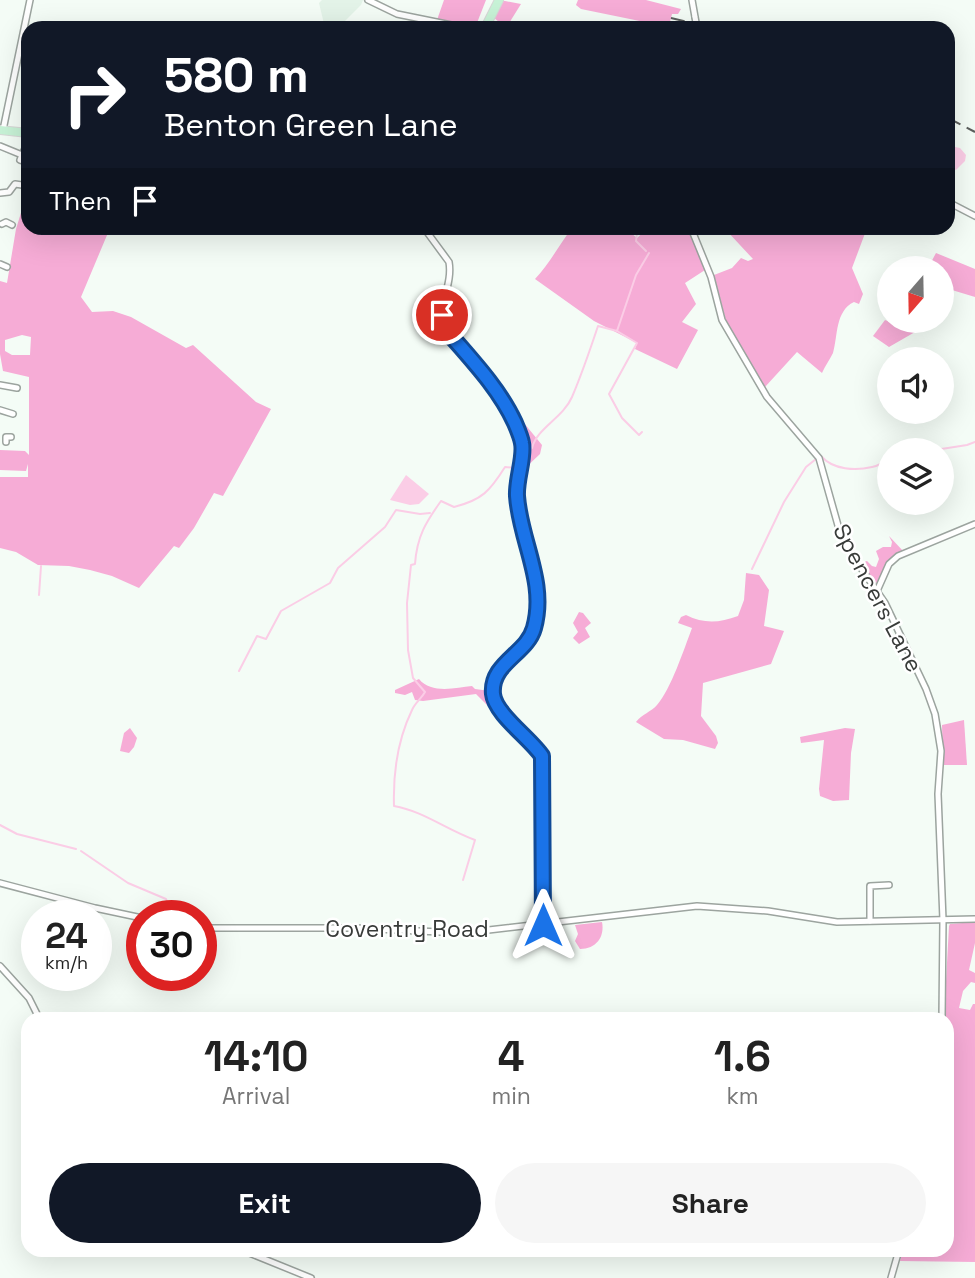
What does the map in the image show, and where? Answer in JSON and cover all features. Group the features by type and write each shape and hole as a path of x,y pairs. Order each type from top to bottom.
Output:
{"main road":[{"path":"488,21 499,0"},
{"path":"1,130 21,132"}],"street":[{"path":"25,21 30,0"},
{"path":"692,0 696,21"},
{"path":"371,1 397,14 432,21"},
{"path":"1,130 21,40"},
{"path":"0,146 21,155"},
{"path":"0,193 9,192 12,184 21,185"},
{"path":"955,206 975,216"},
{"path":"1,225 6,222 12,225"},
{"path":"429,235 450,267 450,285 442,315 443,326 505,404 523,444 517,477 517,498 535,571 536,617 528,640 499,670 494,681 493,695 499,708 542,756 543,925"},
{"name":"Spencers Lane","path":"694,235 711,277 722,320 767,397 819,458 839,529 854,558 877,591 926,689 939,726 942,1012"},
{"path":"0,264 7,267"},
{"path":"0,385 17,388"},
{"path":"0,410 13,414"},
{"path":"0,433 8,439"},
{"path":"877,591 892,561 975,524"},
{"path":"0,883 126,915"},
{"path":"870,921 870,886 889,885"},
{"name":"Coventry Road","path":"217,928 354,928 440,932 543,925 708,906 768,911 837,922 975,919"},
{"path":"0,966 26,994 35,1012"},
{"path":"260,1257 311,1278"},
{"path":"891,1278 897,1257"}],"shaded area":[{"path":"322,0 363,0 345,21 323,21 319,3"},
{"path":"444,0 486,0 478,21 437,20"},
{"path":"500,0 521,4 510,21 498,21 493,17"},
{"path":"578,0 646,0 681,9 678,14 672,14 670,21 640,21 581,9 576,5"},
{"path":"955,147 960,148 966,155 965,161 956,170"},
{"path":"21,213 21,235 107,235 81,297 92,312 113,311 131,317 186,348 193,345 256,402 271,409 223,496 214,493 179,548 174,546 139,588 90,570 38,565 16,552 0,548 0,477 28,477 28,464 26,471 0,470 0,450 25,451 29,455 29,377 3,371 0,354 0,281 7,283","holes":["22,335 31,337 30,355 12,355 5,351 5,340"]},
{"path":"567,235 633,235 637,238 640,235 692,235 705,270 685,283 696,304 682,322 698,330 677,369 635,349 637,343 594,321 535,279"},
{"path":"731,235 864,235 852,268 863,294 859,304 854,302 843,311 833,353 822,373 797,352 765,387 726,321 714,275 732,268 741,258 748,261 753,259"},
{"path":"954,260 975,269 975,297 954,291"},
{"path":"877,331 877,333 913,333 889,347 873,336"},
{"path":"506,401 542,445 540,454 521,472 527,443"},
{"path":"406,475 429,494 419,504 410,505 390,500"},
{"path":"889,536 904,552 886,566 876,584 861,563 867,561 876,567 879,559 876,551 891,547"},
{"path":"746,573 759,575 769,590 764,626 784,631 771,664 703,683 701,716 716,736 718,743 715,749 683,740 664,739 636,722 657,705 677,668 692,628 678,623 681,617 686,615 712,622 738,616 744,600"},
{"path":"579,612 591,623 585,628 590,637 579,644 573,638 578,632 573,623"},
{"path":"419,679 430,687 451,689 472,686 490,691 494,704 507,719 490,708 476,694 423,701 415,700 412,692 405,695 395,693 395,690"},
{"path":"964,720 967,765 943,765 942,725"},
{"path":"130,728 137,738 134,747 129,753 120,751 124,733"},
{"path":"845,728 855,729 849,800 833,801 820,796 824,740 801,743 800,737"},
{"path":"602,922 602,933 598,941 591,947 580,949 575,941 578,934 575,925"},
{"path":"975,922 975,943 969,970 975,973 975,983 971,982 963,991 959,1008 970,1010 975,1004 975,1262 900,1261 901,1257 954,1257 954,1012 944,1012 950,924"}],"waterway":[{"path":"637,235 636,241 646,251"},
{"path":"522,465 525,451 532,448 539,435 563,411 572,397 598,326 617,331 636,275 649,253"},
{"path":"617,331 637,343 609,394 622,418 639,435 642,432"},
{"path":"954,447 975,442"},
{"path":"821,456 838,467 852,469 877,465"},
{"path":"752,569 784,502 806,467 816,459"},
{"path":"463,880 475,840 415,812 394,806 394,782 400,745 412,710 425,692 413,678 408,650 407,603 411,565 415,564 423,530 441,501 454,507 472,501 490,488 505,467 516,468"},
{"path":"239,671 257,636 266,639 281,611 330,583 338,568 385,527 396,510 430,513"},
{"path":"39,595 41,566"},
{"path":"0,825 17,834 76,849"},
{"path":"81,851 128,883 166,900"}],"railway":[{"path":"671,18 683,21"},
{"path":"955,122 975,132"}],"route":[{"path":"442,315 445,329 505,404 523,444 517,477 517,498 535,571 535,627 528,640 499,670 494,681 493,695 499,708 542,756 543,925"}]}
